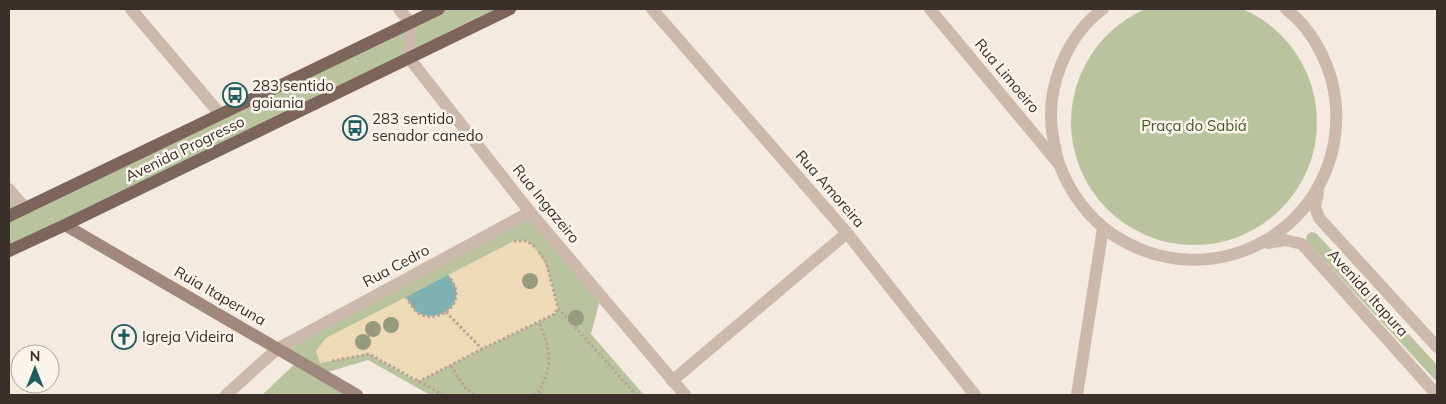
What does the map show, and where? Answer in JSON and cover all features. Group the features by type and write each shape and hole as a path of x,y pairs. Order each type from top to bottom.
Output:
{"main road":[{"name":"Avenida Progresso","path":"9,216 439,9"},
{"name":"Avenida Progresso","path":"9,251 510,9"}],"street":[{"path":"131,9 220,114"},
{"path":"399,9 410,22 409,58"},
{"name":"Rua Amoreira","path":"652,9 847,233 976,395"},
{"name":"Rua Limoeiro","path":"930,9 1059,164"},
{"path":"1103,9 1090,20 1076,37 1060,69 1054,87 1051,126 1059,164 1071,191 1103,228 1123,241 1146,252 1170,258 1195,260 1224,257 1243,252 1262,244 1286,227 1304,210 1319,188 1332,158 1337,126 1336,93 1326,62 1310,34 1287,9"},
{"name":"Rua Ingazeiro","path":"409,58 530,212 685,395"},
{"name":"Avenida Itapura","path":"1319,188 1315,207 1319,218 1437,347"},
{"path":"9,189 25,208"},
{"name":"Rua Cedro","path":"226,395 277,348 530,212"},
{"name":"Ruia Itaperuna","path":"65,225 357,395"},
{"path":"1077,395 1103,228"},
{"path":"672,381 847,233"},
{"name":"Avenida Itapura","path":"1262,244 1285,240 1302,244 1437,395"}],"path":[{"path":"514,241 527,241 536,248 546,262 558,308 636,395"},
{"path":"398,301 406,297 417,312 430,316 446,312 453,305 456,293 456,287 448,275 456,271"},
{"path":"418,382 555,314 558,308"},
{"path":"446,312 482,349"},
{"path":"533,395 539,392 550,369 550,351 538,322"},
{"path":"330,361 369,354 443,395"},
{"path":"452,366 466,389 474,395"},
{"path":"539,392 544,395"}],"green space":[{"name":"Praça do Sabiá","path":"1194,-1 1218,1 1241,8 1252,13 1281,35 1303,64 1308,75 1315,98 1317,122 1315,146 1308,169 1303,180 1281,209 1252,231 1241,236 1218,243 1194,245 1170,243 1147,236 1136,231 1107,209 1085,180 1080,169 1073,146 1071,122 1073,98 1080,75 1085,64 1107,35 1136,13 1147,8 1170,1"},
{"path":"439,9 510,9 9,251 9,189 25,208"},
{"path":"530,212 601,296 591,334 644,395 430,395 368,360 321,374 357,395 262,395 298,361 277,349"},
{"path":"1311,232 1316,233 1437,365 1437,382 1306,240 1307,235"}],"sand":[{"path":"514,241 527,241 545,263 558,308 555,314 418,382 369,354 320,363 316,351 326,338 406,297 413,308 456,287 448,275"}],"water":[{"path":"448,275 456,289 454,303 450,308 439,315 432,316 416,312 406,297"}],"place":[{"name":"283 sentido goiania","path":"235,95"},
{"name":"283 sentido senador canedo","path":"355,128"},
{"name":"Igreja Videira","path":"124,337"}]}
